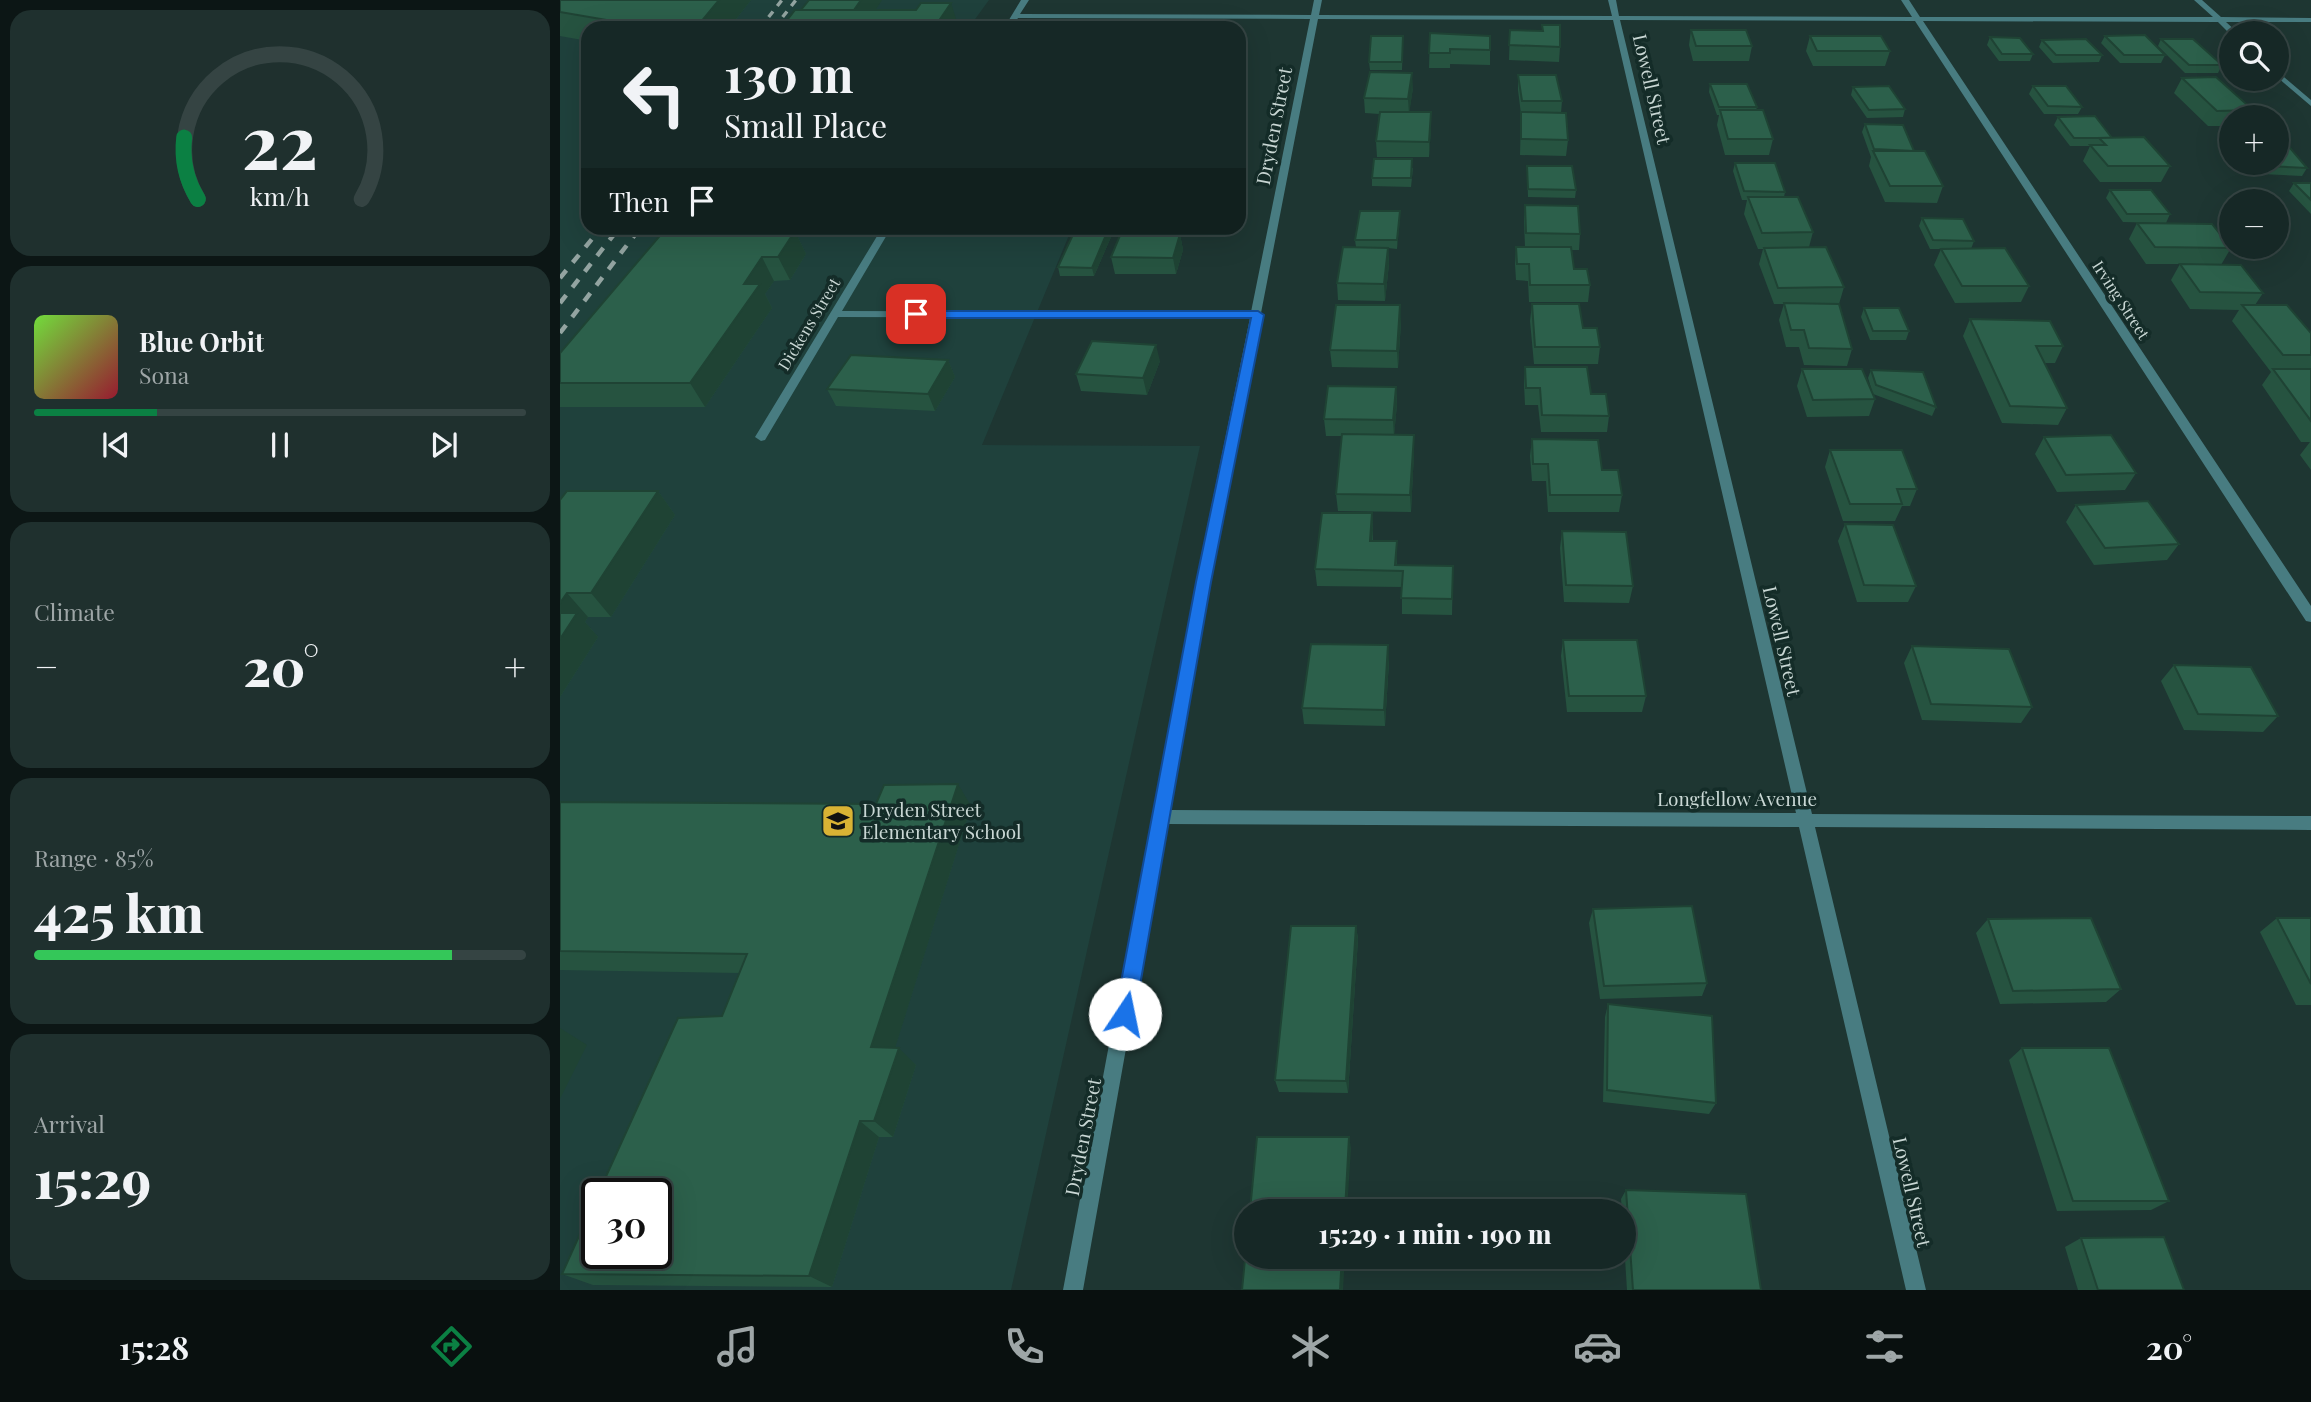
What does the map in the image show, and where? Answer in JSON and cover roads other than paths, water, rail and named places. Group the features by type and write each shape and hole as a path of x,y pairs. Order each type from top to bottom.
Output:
{"street":[{"path":"1012,21 1025,0"},
{"name":"Dryden Street","path":"1073,1290 1162,817 1203,582 1258,315 1318,0"},
{"name":"Lowell Street","path":"1612,0 1916,1290"},
{"name":"Irving Street","path":"1905,0 2311,617"},
{"path":"2198,0 2219,20"},
{"path":"1015,16 2311,20"},
{"path":"2289,84 2311,104"},
{"name":"Dickens Street","path":"761,437 882,235"},
{"path":"833,314 1258,315"},
{"name":"Longfellow Avenue","path":"1162,817 2311,823"}],"railway":[{"path":"766,21 782,0"},
{"path":"780,21 796,0"},
{"path":"560,278 595,235"},
{"path":"560,303 613,235"},
{"path":"560,333 635,235"}],"place":[{"name":"Dryden Street Elementary School","path":"838,821"}]}
